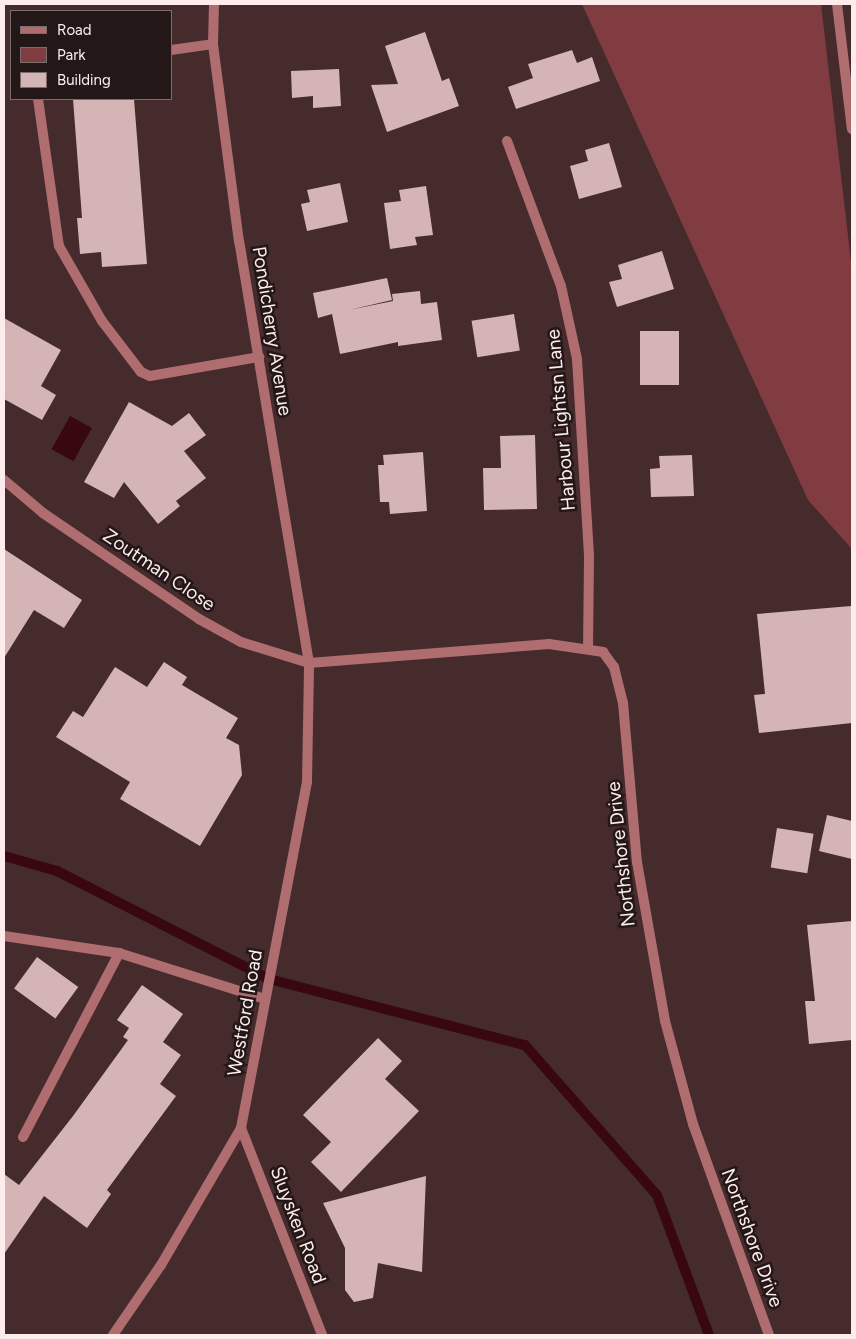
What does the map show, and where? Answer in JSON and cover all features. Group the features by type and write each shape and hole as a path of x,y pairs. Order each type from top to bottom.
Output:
{"street":[{"name":"Pondicherry Avenue","path":"214,4 213,44 259,357 309,662"},
{"path":"838,4 852,128"},
{"path":"172,50 213,44"},
{"path":"38,100 59,246 102,321 141,372 150,376 259,357"},
{"name":"Harbour Lightsn Lane","path":"507,141 561,286 577,359 589,558 588,647"},
{"name":"Zoutman Close","path":"4,480 43,513 199,619 241,642 309,662"},
{"name":"Northshore Drive","path":"309,662 549,644 588,647 603,652 614,667 623,703 637,862 665,1021 693,1124 769,1335"},
{"name":"Westford Road","path":"113,1335 161,1264 241,1128 307,782 309,662"},
{"path":"4,936 119,953 265,999"},
{"path":"23,1137 119,953"},
{"name":"Sluysken Road","path":"241,1128 322,1335"}],"green space":[{"path":"582,4 821,4 852,270 852,549 808,500"}],"shaded area":[{"path":"70,416 92,428 73,461 52,449"}],"building":[{"path":"425,32 442,81 449,78 459,106 387,132 371,85 398,84 385,46"},
{"path":"572,50 577,63 592,57 600,81 516,109 508,87 533,78 528,64"},
{"path":"339,69 341,106 313,108 313,96 292,98 291,71"},
{"path":"73,100 134,100 147,264 102,267 101,252 80,254 77,218 82,218"},
{"path":"609,143 622,187 579,199 570,166 588,161 585,150"},
{"path":"340,183 348,222 307,231 301,204 310,202 307,190"},
{"path":"426,186 433,235 415,237 417,245 390,249 384,203 401,201 399,190"},
{"path":"662,251 674,289 617,307 609,282 622,279 618,265"},
{"path":"387,278 392,300 349,310 393,301 392,294 420,291 421,304 437,302 442,340 398,346 398,342 340,354 332,314 318,318 313,293"},
{"path":"514,314 520,351 477,357 472,321"},
{"path":"4,318 61,350 41,386 56,395 42,420 4,399"},
{"path":"640,331 679,331 679,385 640,385"},
{"path":"129,402 172,426 189,413 206,435 184,451 206,478 176,501 180,506 158,524 124,482 114,498 84,482"},
{"path":"535,435 537,509 484,510 483,468 501,468 500,436"},
{"path":"423,452 427,511 390,514 389,502 380,502 378,465 384,465 383,455"},
{"path":"692,455 694,496 651,497 650,469 660,468 659,456"},
{"path":"4,549 82,600 64,628 34,610 4,658"},
{"path":"851,606 852,723 759,733 754,695 765,694 757,614"},
{"path":"164,662 187,677 182,685 238,718 226,738 239,745 242,775 200,846 120,799 130,782 56,737 73,711 83,717 115,667 147,687"},
{"path":"827,815 852,821 852,859 819,851"},
{"path":"777,828 814,834 807,873 771,868"},
{"path":"852,921 852,1040 809,1044 805,1001 815,1001 807,925"},
{"path":"37,957 78,987 55,1019 14,989"},
{"path":"142,985 183,1014 163,1042 181,1055 160,1084 176,1096 107,1190 111,1194 87,1228 44,1196 4,1254 4,1174 19,1185 73,1116 128,1040 123,1037 129,1028 117,1020"},
{"path":"378,1038 402,1061 385,1079 419,1111 341,1192 311,1162 331,1142 303,1115"},
{"path":"426,1176 422,1272 378,1263 373,1298 354,1302 345,1290 345,1248 323,1203"}],"waterway":[{"path":"4,856 57,871 269,979 525,1045 657,1195 709,1335"}]}
